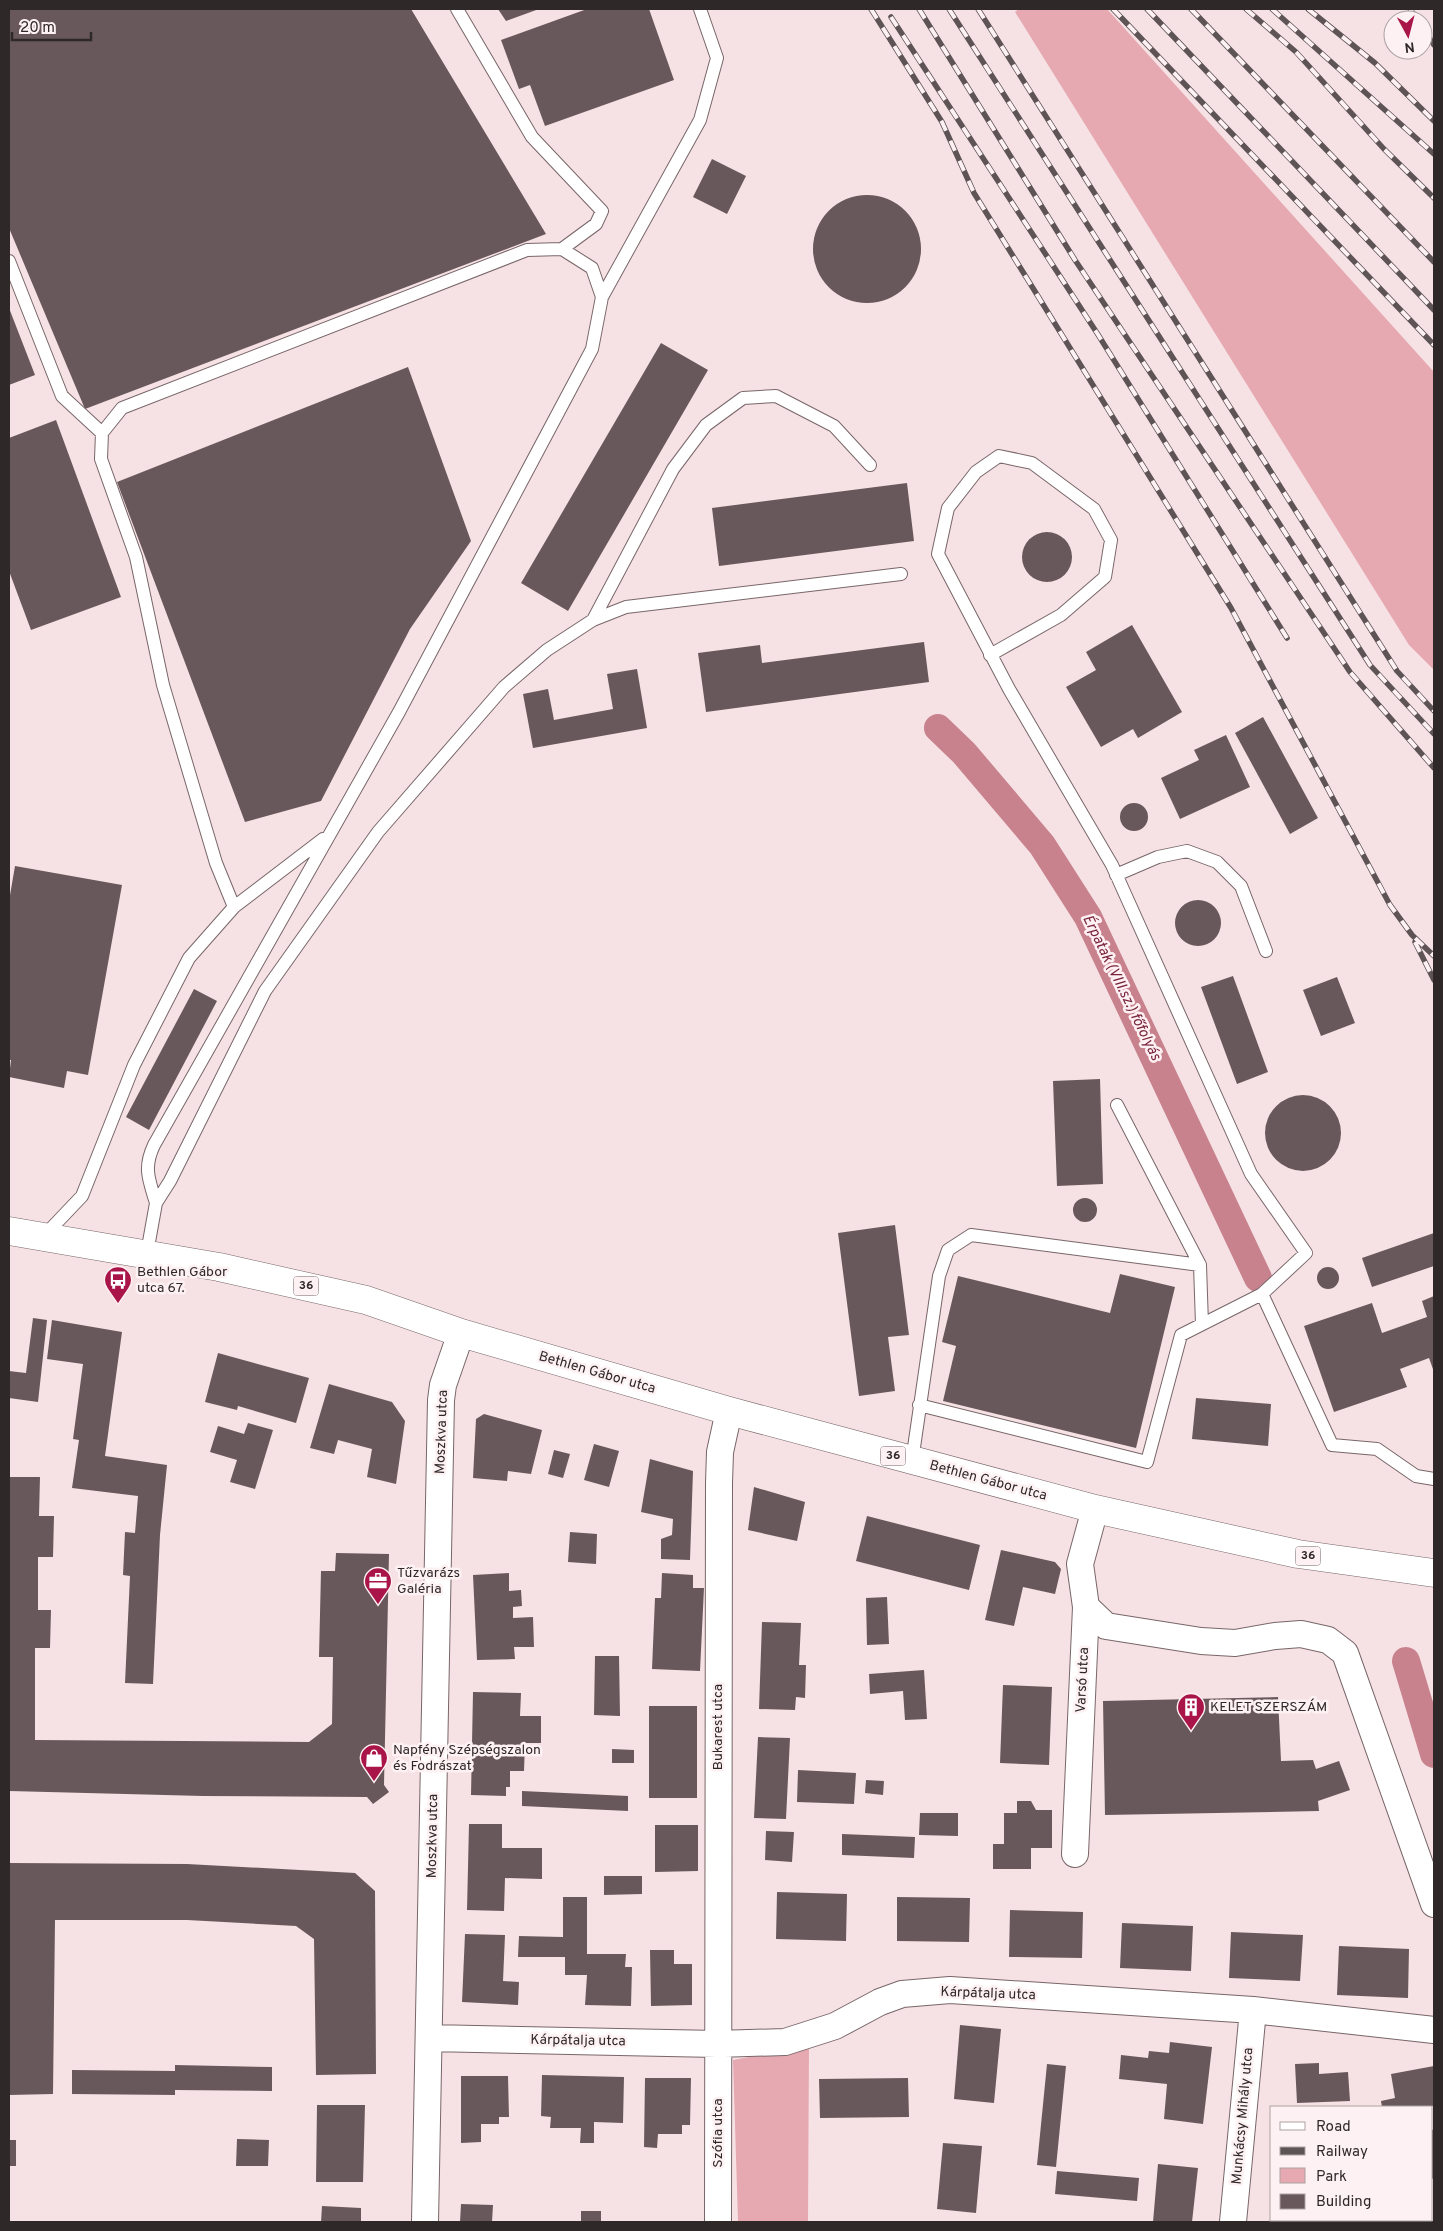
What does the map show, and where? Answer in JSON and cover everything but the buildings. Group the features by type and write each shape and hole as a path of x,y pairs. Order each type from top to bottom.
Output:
{"main road":[{"name":"Bethlen Gábor utca","path":"9,1231 219,1267 366,1300 461,1333 729,1411 1095,1509 1298,1554 1434,1573"}],"street":[{"name":"Moszkva utca","path":"425,2222 441,1400 443,1385 461,1333"},
{"name":"Bukarest utca","path":"717,2044 719,1483 720,1452 729,1411"},
{"name":"Varsó utca","path":"1075,1854 1086,1607 1080,1564 1085,1552 1095,1509"},
{"path":"1086,1607 1106,1626 1201,1641 1235,1644 1276,1636 1301,1634 1328,1640 1345,1653 1434,1904"},
{"name":"Kárpátalja utca","path":"430,2038 717,2044 784,2042 835,2026 880,2002 902,1994 950,1990 1253,2010 1434,2030"},
{"name":"Munkácsy Mihály utca","path":"1233,2222 1253,2010"},
{"name":"Szófia utca","path":"717,2044 718,2222"}],"lane":[{"path":"457,9 532,137 602,211 596,224 562,249"},
{"path":"156,1203 147,1171 147,1159 154,1145 399,712 592,349 602,297 700,120 717,58 700,9"},
{"path":"234,907 216,863 163,685 136,557 102,459 102,433 122,408 527,250 562,249 592,268 602,297"},
{"path":"9,261 62,396 102,433"},
{"path":"593,620 673,469 706,425 742,398 776,396 834,426 870,464"},
{"path":"919,1405 1147,1462 1181,1335 1262,1294 1306,1253 1251,1174 1116,876 990,655 938,554 948,508 976,472 998,456 1032,463 1094,509 1111,540 1105,578 1061,615 990,655"},
{"path":"147,1254 156,1203 170,1181 265,991 378,832 504,687 546,650 593,620 626,607 901,574"},
{"path":"44,1236 82,1196 134,1065 189,958 234,907 329,834"},
{"path":"1116,876 1158,857 1187,850 1217,862 1241,886 1266,952"},
{"path":"1117,1105 1200,1265 1202,1324"},
{"path":"912,1461 939,1276 948,1250 971,1235 1200,1265"},
{"path":"1262,1294 1332,1445 1377,1449 1416,1476 1434,1479"}],"green space":[{"path":"1019,9 1107,9 1434,372 1434,670 1409,645 1015,12"},
{"path":"809,2046 808,2222 738,2222 733,2060"}],"waterway":[{"name":"Érpatak (VIII.sz.) főfolyás","path":"938,728 964,753 1042,845 1088,917 1258,1278"},
{"name":"Érpatak (VIII.sz.) főfolyás","path":"1406,1661 1434,1754"}],"railway":[{"path":"871,9 942,122 974,193 1231,608 1390,905 1412,935 1434,956"},
{"path":"919,9 1075,260 1350,672 1434,768"},
{"path":"949,9 1370,665 1434,734"},
{"path":"978,9 1397,671 1434,711"},
{"path":"1113,9 1434,345"},
{"path":"1147,9 1434,310"},
{"path":"1191,9 1434,262"},
{"path":"1246,9 1296,52 1384,149 1434,198"},
{"path":"1272,9 1434,154"},
{"path":"1308,9 1375,63 1434,121"},
{"path":"891,17 1097,333 1287,638"},
{"path":"1415,942 1434,980"}],"place":[{"name":"Bethlen Gábor utca 67.","path":"118,1304"},
{"name":"Tűzvarázs Galéria","path":"378,1605"},
{"name":"KELET SZERSZÁM","path":"1191,1731"},
{"name":"Napfény Szépségszalon és Fodrászat","path":"374,1782"}]}
